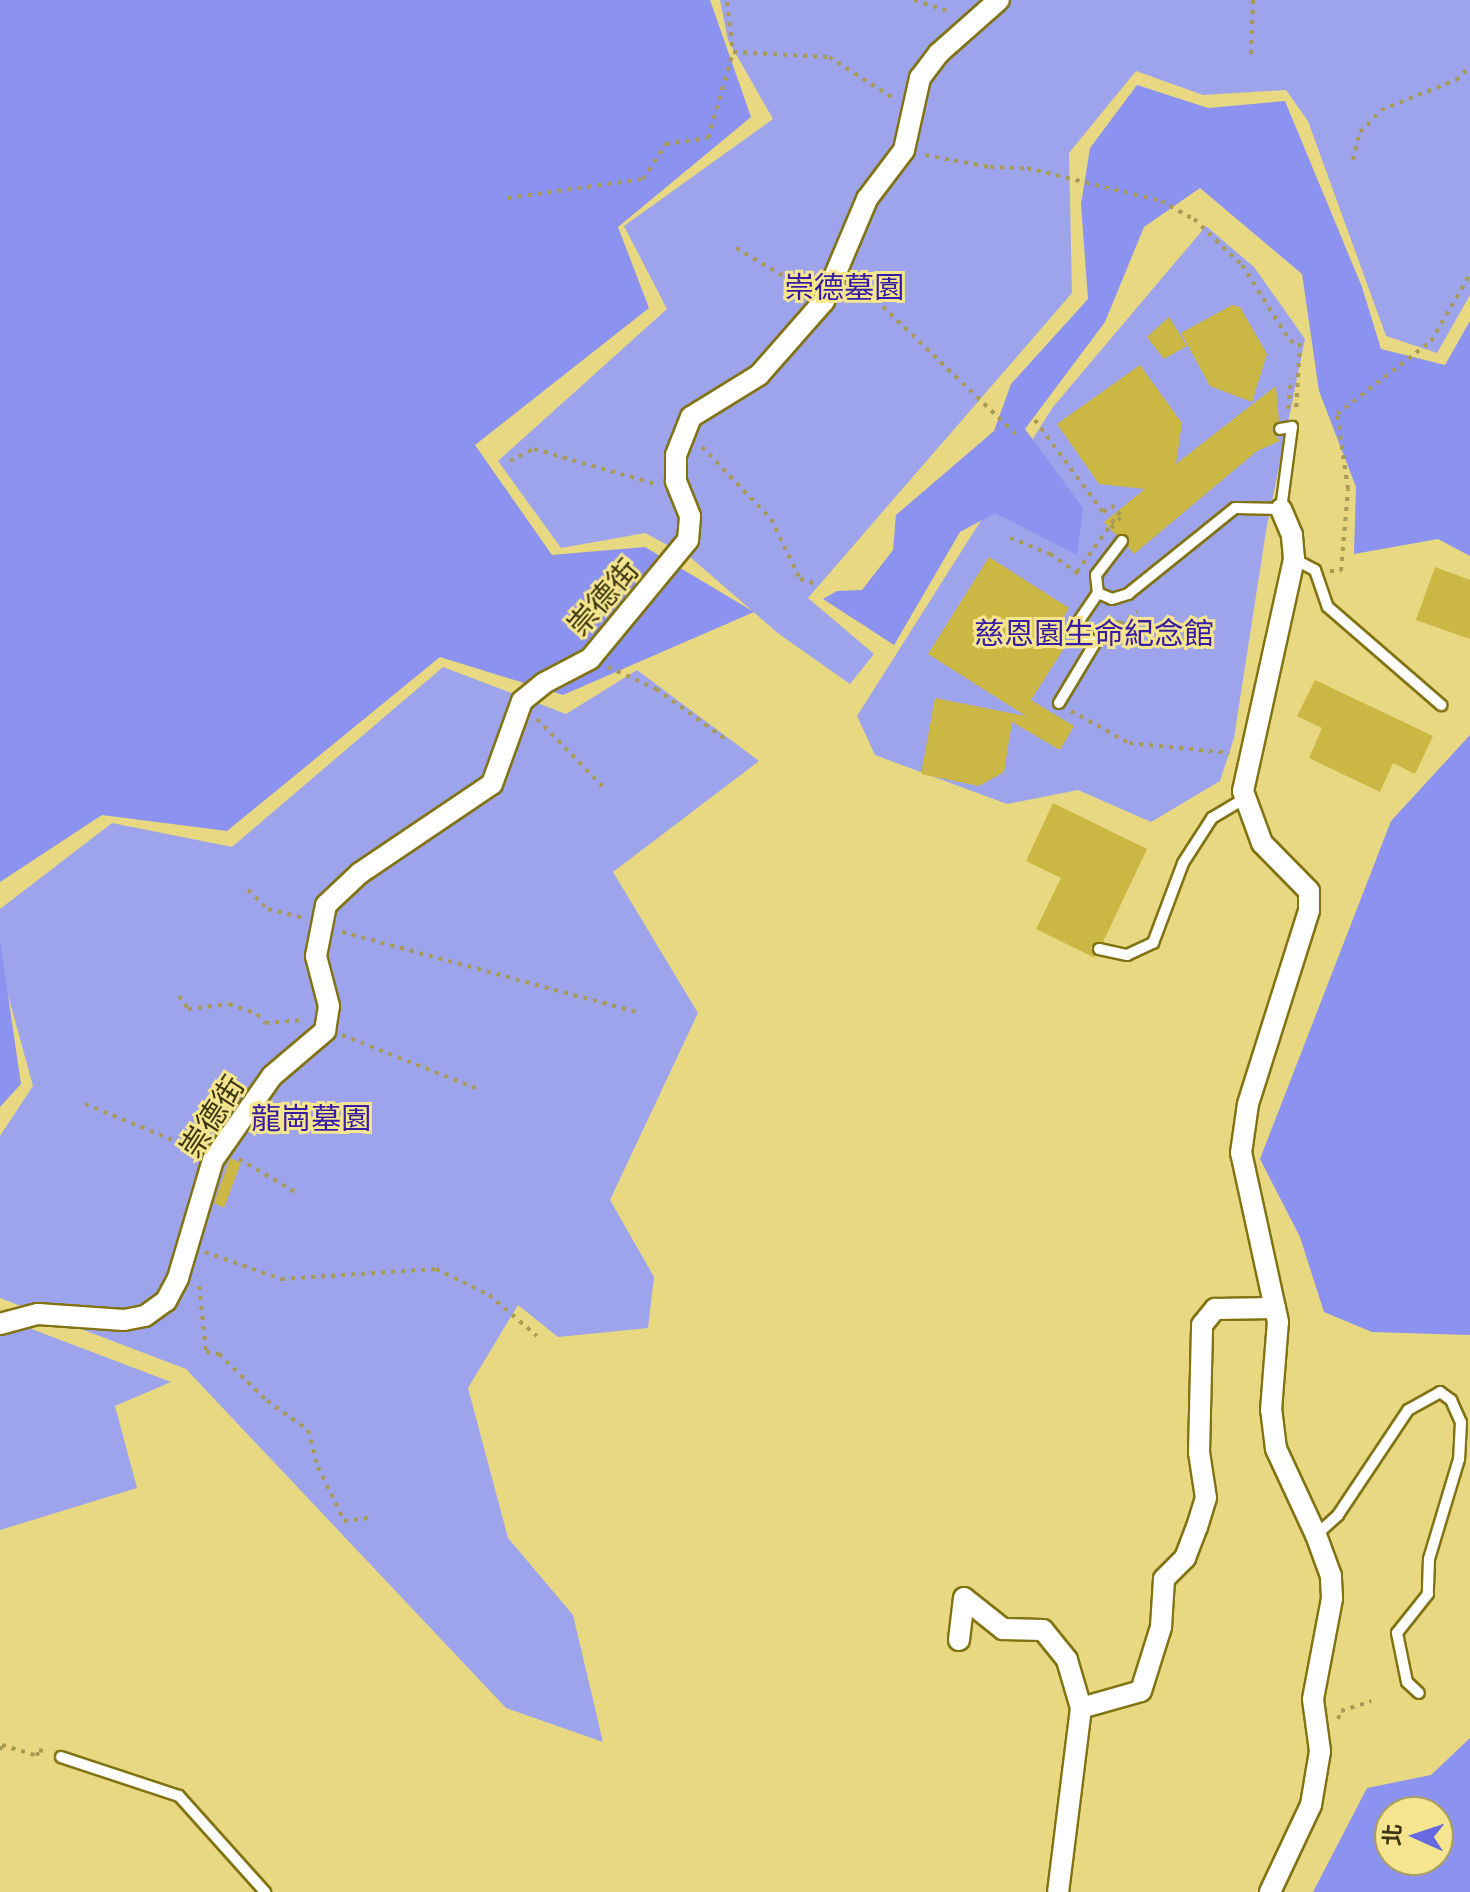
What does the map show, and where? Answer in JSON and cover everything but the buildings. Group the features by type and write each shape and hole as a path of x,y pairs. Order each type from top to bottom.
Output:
{"street":[{"path":"680,436 706,404 759,375 824,301 867,199 904,150 917,105 920,78 974,19 999,0"},
{"name":"崇德街","path":"522,701 590,659 688,540 690,516 676,481 680,436"},
{"path":"1270,1892 1311,1805 1320,1751 1313,1699 1331,1587 1316,1535 1276,1449 1271,1410 1279,1350 1275,1308 1241,1153 1248,1104 1305,931 1309,891 1262,843 1244,799 1248,755 1294,559 1292,535 1281,509"},
{"path":"325,1031 329,1006 316,956 319,926 326,905 360,873 492,784 522,701"},
{"name":"崇德街","path":"0,1324 38,1314 124,1320 145,1316 166,1301 178,1278 216,1154 279,1069 325,1031"},
{"path":"1081,1708 1141,1691 1161,1627 1164,1579 1185,1558 1197,1527 1206,1498 1199,1452 1202,1325 1215,1309 1275,1308"},
{"path":"959,1640 964,1598 1003,1629 1043,1630 1067,1660 1081,1708 1058,1892"}],"lane":[{"path":"1098,593 1112,599 1128,594 1235,508 1281,509 1292,427 1280,429"},
{"path":"1059,703 1095,643 1074,628 1098,593 1096,575 1122,541"},
{"path":"1294,559 1315,570 1328,607 1441,705"},
{"path":"1099,949 1127,955 1153,943 1183,863 1212,818 1244,799"},
{"path":"1316,1535 1338,1515 1408,1410 1440,1392 1451,1400 1465,1420 1459,1459 1429,1559 1428,1594 1397,1633 1407,1682 1419,1693"},
{"path":"61,1757 179,1796 265,1892"}],"path":[{"path":"914,0 974,19"},
{"path":"1251,54 1253,0"},
{"path":"508,198 643,179 666,144 708,138 733,52 727,2"},
{"path":"733,52 829,57 858,80 899,102 917,105"},
{"path":"1353,160 1360,132 1381,110 1456,80 1470,67"},
{"path":"925,154 990,167 1027,168 1161,201 1194,219 1242,265 1290,341 1300,343 1296,410"},
{"path":"736,248 824,301"},
{"path":"841,265 1020,438"},
{"path":"1315,570 1341,571 1348,489 1337,414 1431,341 1470,274"},
{"path":"1288,409 1291,378"},
{"path":"1035,420 1103,512 1114,506"},
{"path":"680,436 728,469 771,519 800,579 813,583"},
{"path":"510,461 534,449 658,485 676,481"},
{"path":"1077,572 1121,510"},
{"path":"1010,538 1050,554 1086,579"},
{"path":"1117,621 1120,624 1137,612"},
{"path":"590,659 656,689 728,741"},
{"path":"522,701 573,761 607,791"},
{"path":"1059,703 1129,743 1248,755"},
{"path":"248,890 268,909 296,915"},
{"path":"319,926 637,1012"},
{"path":"179,996 188,1009 229,1004 257,1014 265,1023 303,1019 325,1031"},
{"path":"348,1036 478,1089"},
{"path":"85,1104 216,1154 295,1192"},
{"path":"197,1265 204,1252 281,1279 436,1269 489,1295 537,1336"},
{"path":"198,1278 206,1352 219,1354 267,1401 308,1430 318,1467 344,1521 369,1518"},
{"path":"1337,1722 1341,1711 1371,1701"},
{"path":"0,1750 2,1745 37,1756 39,1750 61,1757"}],"green space":[{"name":"崇德墓園","path":"720,0 1470,0 1470,295 1437,353 1386,336 1308,121 1286,90 1203,95 1136,71 1069,153 1072,293 808,598 874,654 850,684 779,634 690,557 645,533 561,548 498,461 667,309 624,226 773,119 728,40"},
{"name":"慈恩園生命紀念館","path":"1206,226 1254,267 1305,339 1266,531 1234,738 1220,781 1151,822 1078,790 1007,804 875,755 857,716 1053,407"},
{"name":"龍崗墓園","path":"443,667 566,714 637,670 759,761 613,872 698,1013 610,1200 654,1277 648,1328 558,1337 518,1305 468,1388 508,1538 573,1615 603,1742 506,1708 186,1369 0,1298 0,1136 33,1086 0,966 0,909 112,823 232,847"},
{"path":"0,1317 171,1382 115,1406 137,1488 0,1530"}],"shaded area":[{"path":"0,0 710,0 751,117 618,227 649,308 475,445 552,555 645,547 754,612 563,695 440,657 227,831 102,815 0,882"},
{"path":"1137,85 1208,108 1285,101 1362,287 1381,349 1445,365 1470,321 1470,556 1438,539 1354,554 1356,487 1319,391 1302,274 1200,188 1144,227 1105,322 1025,429 1083,508 1077,555 995,513 960,532 894,645 823,599 837,591 862,590 893,550 896,515 994,431 1011,384 1088,299 1081,204 1090,148"},
{"path":"1470,735 1470,1335 1372,1332 1324,1312 1300,1237 1260,1159 1391,821"},
{"path":"0,941 21,1084 0,1107"},
{"path":"1470,1738 1470,1892 1313,1892 1367,1788 1431,1775"}]}
